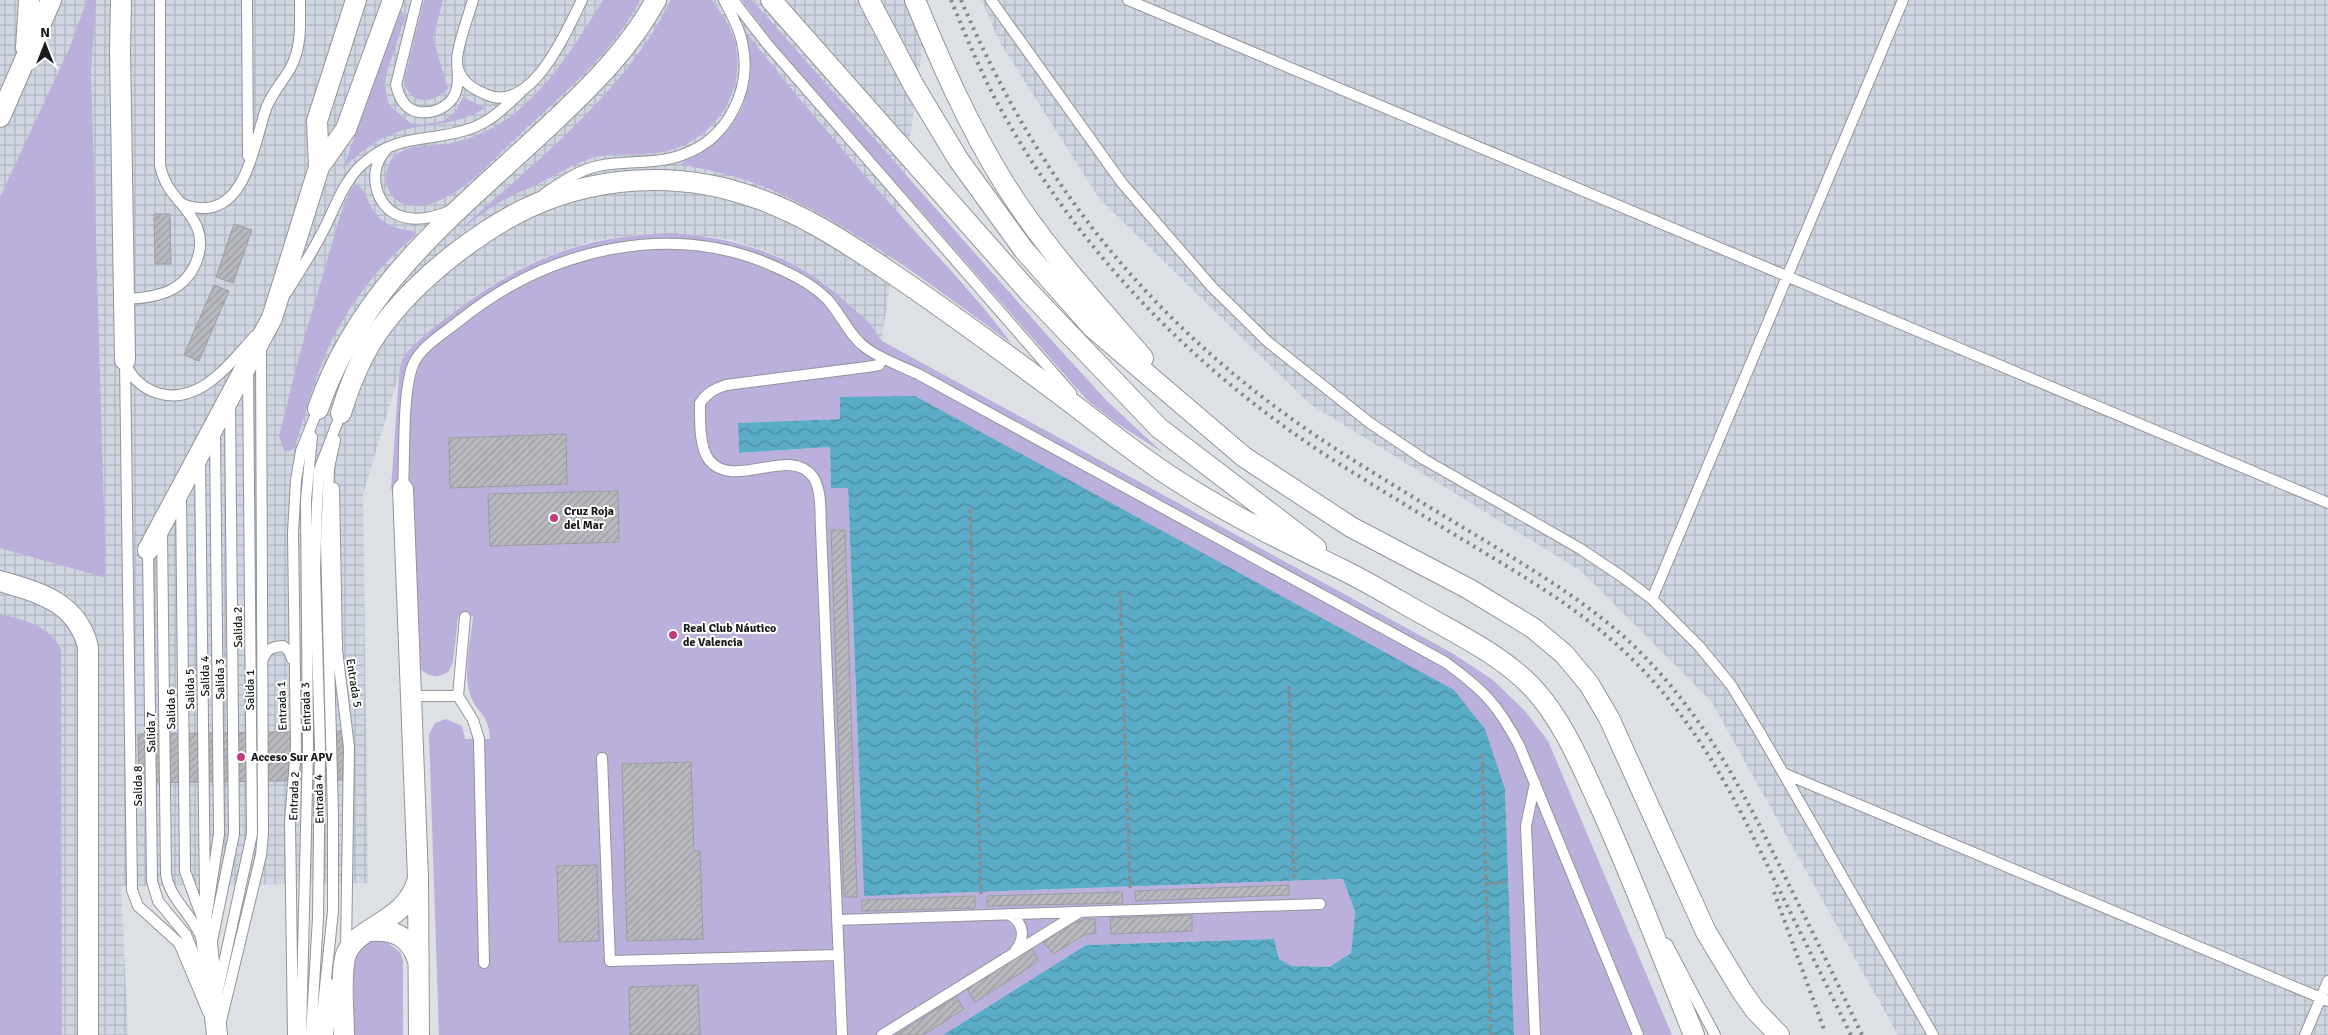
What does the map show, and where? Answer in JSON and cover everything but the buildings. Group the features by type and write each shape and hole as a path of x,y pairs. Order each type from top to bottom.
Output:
{"street":[{"path":"25,64 29,0"},
{"path":"0,117 25,64 50,0"},
{"path":"121,0 120,50 125,360"},
{"path":"148,550 272,318 318,167 317,121 356,0"},
{"path":"318,167 346,129 393,0"},
{"path":"318,409 338,360 358,324 384,286 419,248 596,80 636,33 656,0"},
{"path":"771,0 1029,292 1158,428 1350,574"},
{"path":"869,0 914,86 958,159 1024,250 1093,328 1244,457 1352,527 1502,607 1533,628 1564,654 1589,684 1609,718 1716,952 1755,1010 1779,1035"},
{"path":"914,0 963,113 1005,185 1060,260 1187,408"},
{"path":"341,413 364,354 381,328 424,282 472,241 497,224 541,201 572,190 641,180 676,180 706,184 759,199 790,212 871,259 921,292 1171,477 1216,506 1350,574 1492,654 1534,689 1552,713 1580,762 1626,866 1694,1035"},
{"path":"403,489 418,878 419,1035"},
{"path":"0,581 50,598 65,608 84,632 88,647 88,1035"},
{"path":"344,1035 345,956 353,942 399,911 407,903 418,878"},
{"path":"205,926 217,1035"},
{"path":"370,930 384,930 403,937 415,951 418,964"},
{"path":"334,1035 344,982"}],"lane":[{"path":"124,299 149,298 161,295 182,284 189,276 200,252 199,234 191,217 165,184 160,165 160,0"},
{"path":"245,174 248,156 247,0"},
{"path":"178,202 188,207 199,208 222,204 233,196 245,174 270,100 291,68 298,48 300,0"},
{"path":"417,0 396,76 396,85 402,101 415,112 436,112 455,94 459,48 473,0"},
{"path":"125,360 129,373 146,388 170,395 185,394 200,389 214,380 272,318 322,234 347,182 364,163 390,146 402,141 453,134 472,128 500,112 544,68 558,47 582,0"},
{"path":"497,224 585,170 598,166 680,156 694,151 716,134 730,117 740,99 745,70 739,29 724,0"},
{"path":"733,0 768,45 1096,422"},
{"path":"991,0 1122,183 1212,287 1268,342 1354,411 1425,460 1579,548 1621,576 1652,600 1699,646 1731,686 1933,1035"},
{"path":"1128,0 2328,503"},
{"path":"1652,600 1902,0"},
{"path":"458,68 466,83 490,96 500,98 520,93"},
{"path":"390,146 381,156 375,176 379,197 392,212 401,216 423,218 438,216 469,202"},
{"path":"403,489 410,381 413,364 422,352 474,308 504,290 537,272 591,252 627,246 680,244 712,247 744,255 780,269 811,287 828,300 842,323 862,344 883,358 926,379 1445,662 1479,686 1504,715 1535,782 1638,1035"},
{"name":"Salida 1","path":"217,1035 261,855 263,834 260,339"},
{"path":"842,1035 822,529 818,486 812,475 803,468 789,465 732,472 719,468 709,460 704,450 700,403 705,395 714,389 726,385 879,365 883,358"},
{"path":"125,360 132,890 138,906 179,943 217,1035"},
{"name":"Salida 2","path":"214,1006 252,834 248,363"},
{"name":"Salida 3","path":"209,958 234,834 229,397"},
{"name":"Entrada 1","path":"293,1035 290,822 296,748 293,533 296,480 301,451 318,409"},
{"name":"Entrada 2","path":"301,1035 308,747 306,500 309,448 318,409"},
{"name":"Entrada 5","path":"341,413 333,517 337,650 349,747 345,956"},
{"name":"Entrada 3","path":"311,1035 318,918 320,747 315,569 316,504 319,470 341,413"},
{"name":"Entrada 4","path":"320,1035 333,911 327,503 329,468 341,413"},
{"name":"Salida 4","path":"205,926 219,834 215,424"},
{"name":"Salida 5","path":"200,452 205,926"},
{"name":"Salida 6","path":"181,488 185,871 205,926"},
{"name":"Salida 7","path":"162,524 166,874 172,894 194,922 209,958"},
{"name":"Salida 8","path":"148,550 152,881 158,901 186,935 192,946 214,1006"},
{"path":"465,616 458,696 473,720 478,739 484,963"},
{"path":"262,662 267,650 273,646 283,646 289,651 294,665"},
{"path":"412,696 458,696"},
{"path":"602,758 610,961 839,955"},
{"path":"1783,773 2324,1000"},
{"path":"1534,1035 1526,826 1535,782"},
{"path":"1626,866 1715,1035"},
{"path":"328,1035 347,896"},
{"path":"837,920 1320,904"},
{"path":"882,1035 1081,912"},
{"path":"1008,914 1016,918 1021,927 1021,944 1015,952"},
{"path":"2305,1035 2324,1000 2328,981"}],"path":[{"path":"970,509 981,894"},
{"path":"1120,590 1130,888"},
{"path":"1289,686 1294,881"},
{"path":"1482,754 1491,1035"},
{"path":"1486,884 1508,882"}],"shaded area":[{"path":"0,0 929,0 882,341 871,325 829,287 796,266 769,252 732,240 700,236 646,234 592,241 539,259 508,275 473,297 433,329 404,357 363,495 368,883 121,886 128,1035 0,1035"},
{"path":"87,0 96,0 91,71 106,578 0,548 0,197 70,47"},
{"path":"424,0 443,0 433,38 448,89 435,98 428,100 422,100 411,95 404,81"},
{"path":"603,0 640,0 616,38 569,89 484,170 455,192 430,204 415,206 401,203 395,199 388,190 386,178 389,164 393,157 399,152 415,147 447,144 467,139 505,121 538,92 553,74 580,37"},
{"path":"671,0 712,0 732,33 737,51 737,70 734,88 727,104 717,119 689,143 671,150 652,154 612,154 578,163 502,201 458,231 546,153 604,96 652,34"},
{"path":"742,0 752,0 1054,343 1107,401 1163,453 1118,424 1087,400 781,52"},
{"path":"982,0 2328,0 2328,1035 1898,1035 1711,701 1581,571 1310,404 1099,198 999,41"},
{"path":"402,11 405,18 384,85 389,105 410,123 420,125 443,121 456,111 463,97 485,108 457,120 408,129 390,135 365,149 343,169 398,14"},
{"path":"745,31 835,141 968,290 1011,343 898,262 809,208 754,183 718,172 680,164 701,152 718,139 731,126 740,111 746,95 749,76"},
{"path":"357,185 362,189 380,219 391,226 413,231 416,235 374,277 339,327 322,363 295,447 290,451 284,451 279,436 298,360 341,213 351,188"},
{"name":"Real Club Náutico de Valencia","path":"673,233 744,245 766,252 807,272 865,319 882,341 1452,653 1493,680 1525,711 1548,741 1672,1035 1514,1035 1505,789 840,397 840,419 738,423 739,453 830,447 831,488 848,488 864,896 1343,879 1355,912 1351,953 1329,967 1292,966 1279,959 1274,939 1086,945 943,1035 439,1035 429,734 435,723 446,719 462,726 465,739 490,739 485,718 473,701 468,685 467,666 473,616 458,617 453,662 448,672 440,676 432,676 425,673 419,667 412,489 391,489 401,364 412,347 425,335 475,297 527,266 581,246 610,239"},
{"path":"0,614 27,621 43,629 50,634 61,649 62,1035 0,1035"},
{"path":"384,940 400,952 403,961 403,1035 354,1035 354,955 369,942"}],"water":[{"path":"915,396 1454,690 1485,729 1505,789 1514,1035 943,1035 1086,945 1274,939 1279,959 1292,966 1329,967 1351,953 1355,912 1343,879 864,896 848,488 831,488 830,447 739,453 738,423 840,419 840,397"}],"railway":[{"path":"951,0 992,92 1040,174 1075,224 1114,271 1198,357 1293,433 1344,467 1513,570 1584,617 1616,644 1656,684 1697,737 1730,793 1851,1035"},
{"path":"961,0 995,72 1032,140 1074,203 1120,262 1170,316 1226,367 1287,415 1353,460 1569,594 1619,632 1660,674 1703,729 1756,818 1862,1035"},
{"path":"1774,892 1825,1032"}],"place":[{"name":"Cruz Roja del Mar","path":"554,518"},
{"name":"Real Club Náutico de Valencia","path":"673,635"},
{"name":"Acceso Sur APV","path":"241,757"}]}
